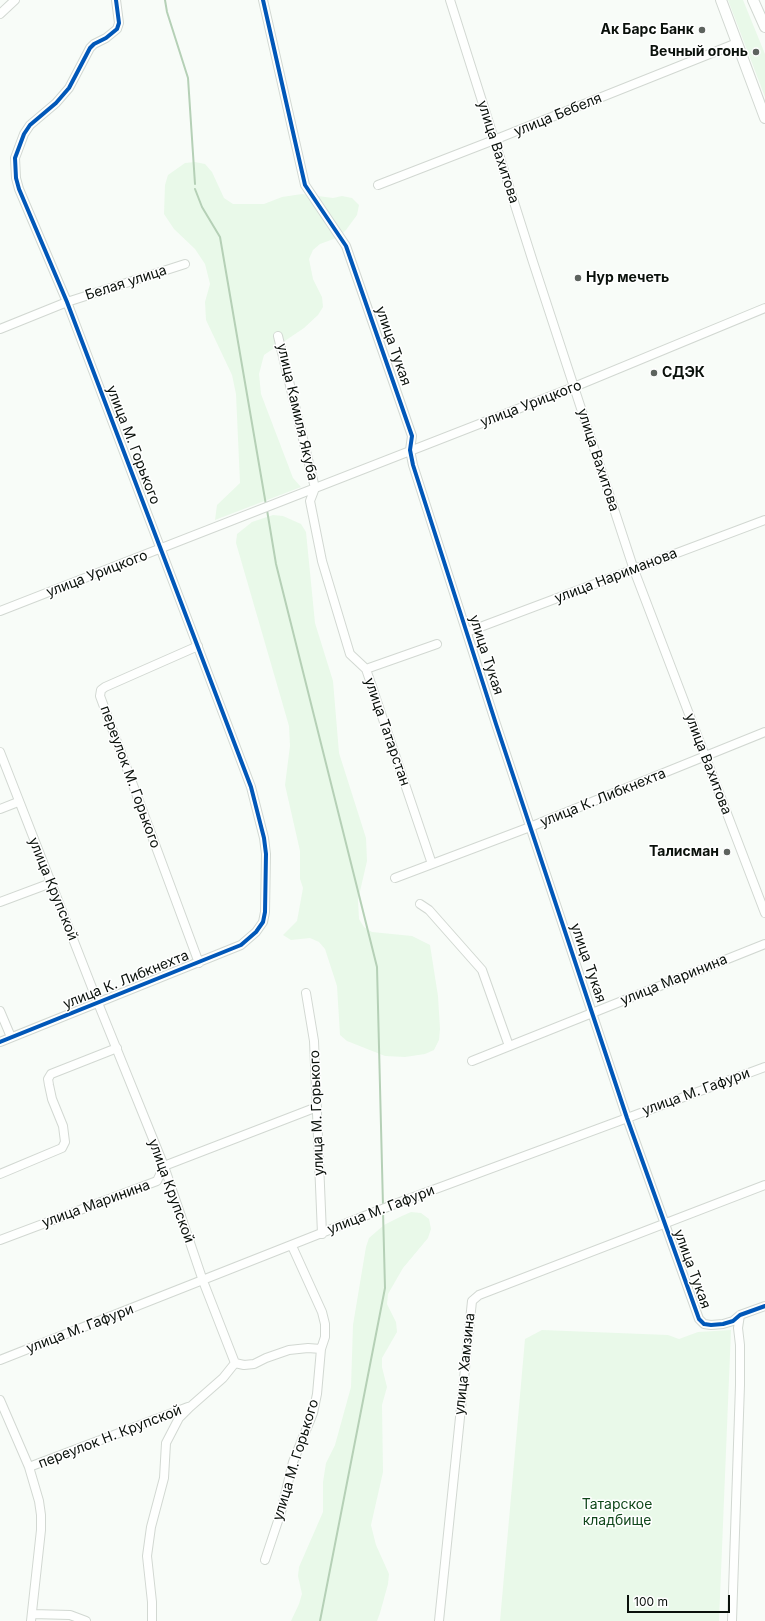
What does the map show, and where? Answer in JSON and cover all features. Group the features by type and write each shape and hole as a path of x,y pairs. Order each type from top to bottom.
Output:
{"main road":[{"path":"721,0 765,118"},
{"path":"753,0 765,27"}],"street":[{"path":"0,14 15,0"},
{"name":"улица М. Горького","path":"116,0 119,23 117,29 90,48 69,88 56,103 30,125 24,134 16,158 16,178 19,189 67,302 251,787 264,838 266,854 267,900 264,918 256,932"},
{"name":"улица Тукая","path":"263,0 305,185 346,246 412,436 410,450 467,632 530,827 664,1224 699,1319 704,1324 711,1325 733,1321 740,1314"},
{"name":"улица Вахитова","path":"450,0 634,570 765,913"},
{"name":"улица Бебеля","path":"378,185 737,43"},
{"name":"Белая улица","path":"0,329 67,302 185,264"},
{"name":"улица Урицкого","path":"0,611 160,550 216,526 574,387 765,308"},
{"name":"улица Камиля Якуба","path":"278,336 315,488"},
{"name":"улица Татарстан","path":"315,488 310,501 322,560 350,654 366,669 432,864"},
{"name":"улица Нариманова","path":"467,632 765,520"},
{"path":"366,669 437,644"},
{"name":"переулок М. Горького","path":"198,646 105,687 101,690 100,696 198,963"},
{"name":"улица К. Либкнехта","path":"395,878 530,827 765,732"},
{"name":"улица Крупской","path":"0,752 18,802 164,1166 203,1280 235,1363"},
{"path":"0,809 18,802"},
{"path":"0,902 51,883"},
{"path":"420,904 429,910 482,970 509,1046"},
{"name":"улица К. Либкнехта","path":"0,1042 241,945 256,932"},
{"name":"улица Маринина","path":"472,1061 765,944"},
{"name":"улица М. Горького","path":"306,993 314,1042 322,1234"},
{"path":"0,1011 11,1037"},
{"path":"0,1174 62,1148 65,1142 62,1126 49,1086 48,1079 51,1074 117,1048"},
{"name":"улица М. Гафури","path":"0,1360 292,1246 395,1204 765,1067"},
{"name":"улица Маринина","path":"0,1240 157,1181 164,1166 317,1107"},
{"name":"улица Хамзина","path":"439,1621 472,1301 479,1295 765,1186"},
{"name":"улица М. Горького","path":"265,1560 281,1512 293,1462 313,1413 321,1349 325,1337 325,1324 322,1312 292,1246"},
{"path":"732,1621 740,1385 740,1345 738,1328 740,1314 765,1306"},
{"path":"152,1621 152,1602 147,1556 149,1537 164,1478 166,1443 179,1418 190,1406 224,1378 235,1363 244,1365 254,1364 289,1350 308,1348 321,1349"},
{"path":"0,1400 29,1467 39,1501 41,1515 41,1530 31,1618 70,1616 86,1621"},
{"name":"переулок Н. Крупской","path":"29,1467 190,1406"}],"green space":[{"path":"728,0 743,0 765,54 765,97"},
{"path":"195,162 205,164 212,172 224,198 233,204 264,204 282,197 302,194 333,198 342,196 352,198 359,205 357,215 346,230 339,237 320,244 313,250 309,259 313,279 322,297 323,307 318,315 304,328 264,355 259,374 261,394 293,478 301,487 215,520 217,505 240,483 236,394 232,375 206,320 205,302 210,284 205,264 195,249 174,229 164,214 165,185 168,175 185,163"},
{"path":"273,515 283,516 301,524 306,532 315,623 333,681 339,753 366,838 367,861 358,900 359,919 364,927 372,932 412,936 430,945 438,996 440,1029 439,1040 434,1050 425,1054 405,1057 385,1056 347,1041 340,1035 337,986 325,949 319,942 310,938 291,940 283,935 297,921 303,888 300,879 300,851 285,785 290,746 289,726 236,543 237,534 252,522"},
{"path":"411,1212 421,1213 429,1219 431,1229 428,1238 403,1268 388,1294 387,1304 396,1322 397,1332 382,1358 382,1367 387,1387 382,1405 383,1472 371,1525 376,1545 389,1574 388,1584 380,1613 377,1621 291,1621 302,1594 298,1576 299,1567 323,1512 323,1482 326,1463 335,1445 351,1387 353,1325 366,1247 369,1238 384,1225"},
{"name":"Татарское кладбище","path":"542,1330 668,1335 679,1339 698,1332 731,1330 719,1621 500,1621 525,1339"}],"waterway":[{"path":"165,0 167,12 188,78 195,184"},
{"path":"195,189 202,207 220,237 266,505"},
{"path":"267,510 276,564 377,967 383,1206"},
{"path":"320,1621 385,1288 383,1211"}],"cycle path":[{"path":"0,1042 241,945 256,932 263,922 265,912 266,854 264,838 251,787 67,302 19,189 16,178 15,158 24,134 30,125 56,103 69,88 90,48 117,29 119,23 116,0"},
{"path":"263,0 305,185 346,246 412,436 410,450 413,465 496,724 627,1118 699,1319 704,1324 723,1324 733,1321 740,1315 765,1306"}],"place":[{"name":"Ак Барс Банк","path":"702,30"},
{"name":"Вечный огонь","path":"756,52"},
{"name":"Нур мечеть","path":"578,278"},
{"name":"СДЭК","path":"654,373"},
{"name":"Талисман","path":"727,852"}]}
